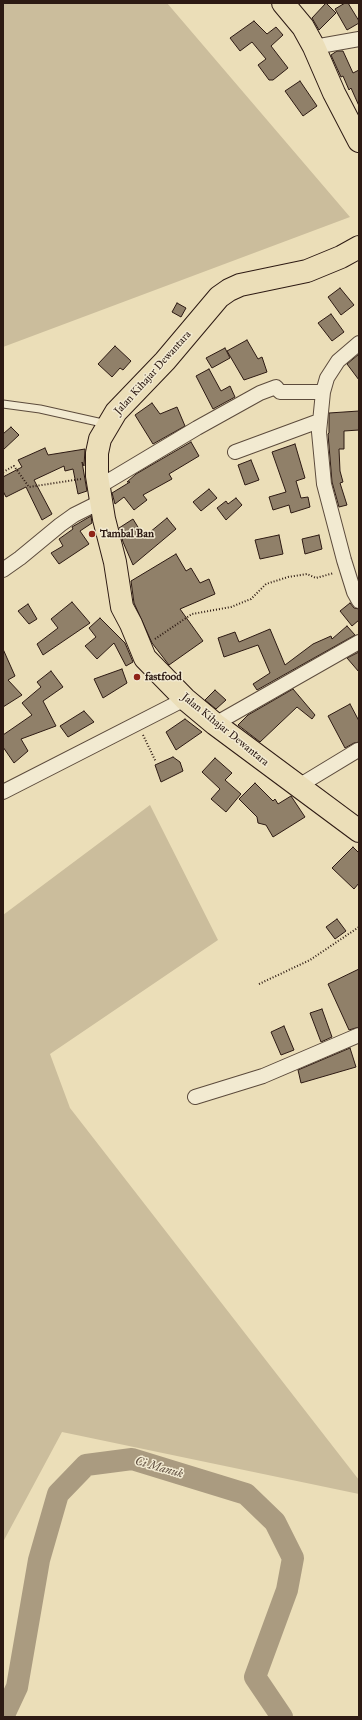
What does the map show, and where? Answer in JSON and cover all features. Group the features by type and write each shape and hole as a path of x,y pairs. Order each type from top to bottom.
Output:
{"main road":[{"path":"283,3 303,27 314,47 334,93 359,141"},
{"name":"Jalan Kihajar Dewantara","path":"359,247 341,257 307,271 240,285 229,290 211,305 165,361 125,401 108,424 100,439 97,453 99,488 122,607 131,624 145,658 185,699 215,724 297,787 333,811 359,831"}],"street":[{"path":"314,47 359,39"},
{"path":"357,596 350,577 322,473 319,442 319,421 323,392 327,378 338,361 359,343"},
{"path":"3,570 74,515 99,488 197,428 260,393 276,387 280,392 323,392"},
{"path":"235,452 319,421"},
{"path":"215,724 359,642"},
{"path":"3,792 185,699"},
{"path":"297,787 358,750"},
{"path":"195,1097 263,1076 359,1035"}],"lane":[{"path":"3,404 40,409 108,424"}],"path":[{"path":"3,472 14,466 29,487 99,488"},
{"path":"141,649 192,614 231,608 251,599 266,584 288,577 307,574 316,578 333,573 350,577"},
{"path":"138,723 156,762"},
{"path":"258,984 310,960 359,927"}],"shaded area":[{"path":"3,3 167,3 350,217 3,347"},
{"path":"150,805 218,940 50,1054 70,1108 359,1480 359,1494 62,1432 3,1542 3,915"}],"building":[{"path":"326,3 336,13 319,30 312,18"},
{"path":"345,3 348,3 359,21 359,23 347,30 335,9"},
{"path":"254,21 267,34 276,27 283,35 271,46 288,68 273,80 269,80 258,65 266,59 252,42 240,51 230,38"},
{"path":"337,51 343,51 353,73 359,70 359,106 351,88 349,90 343,76 341,77 331,55"},
{"path":"300,81 317,106 303,116 285,91"},
{"path":"340,288 354,305 341,315 328,297"},
{"path":"177,303 186,308 181,317 172,312"},
{"path":"331,314 344,332 332,341 318,323"},
{"path":"247,340 258,359 262,357 267,372 244,380 227,351"},
{"path":"115,346 131,361 123,370 120,368 112,377 98,364"},
{"path":"225,348 230,358 212,368 206,358"},
{"path":"359,354 359,380 347,364"},
{"path":"209,369 221,391 230,386 235,397 213,409 196,376"},
{"path":"152,403 160,414 177,407 185,426 153,444 135,415"},
{"path":"359,411 359,430 344,431 344,449 339,449 340,471 343,482 340,483 347,505 339,507 332,482 328,434 329,413"},
{"path":"11,427 19,435 3,450 3,434"},
{"path":"191,442 199,456 169,474 172,479 143,495 147,500 134,510 124,497 115,504 112,493 130,482 127,482 136,474"},
{"path":"295,444 305,478 296,481 301,498 308,497 310,507 291,513 289,505 273,510 269,497 286,492 272,452"},
{"path":"45,448 48,455 85,449 84,466 82,462 87,491 78,494 73,469 65,471 64,466 34,480 52,514 42,520 26,487 6,497 3,491 3,477 22,467 18,460"},
{"path":"251,460 259,480 245,485 238,465"},
{"path":"209,489 217,498 201,511 193,502"},
{"path":"236,498 242,505 226,520 217,508 226,501 228,504"},
{"path":"91,516 92,523 80,531 89,544 59,564 51,553 63,546 59,539 73,529 72,527"},
{"path":"167,518 176,529 133,565 123,542 119,528 133,519 144,537"},
{"path":"279,535 283,554 260,559 255,540"},
{"path":"319,535 322,549 305,554 302,539"},
{"path":"176,554 186,571 191,568 200,583 209,579 215,594 180,609 203,641 169,665 152,643 134,603 131,581"},
{"path":"72,602 90,623 43,655 37,644 58,628 51,619"},
{"path":"350,603 354,608 359,609 359,620 352,626 340,611"},
{"path":"28,604 37,619 29,624 18,611"},
{"path":"100,618 125,643 133,662 126,666 114,643 97,659 85,646 96,637 89,628"},
{"path":"347,626 355,635 257,690 253,684 270,673 258,645 224,657 218,638 235,632 239,642 270,629 285,665 313,644 331,636 332,639"},
{"path":"3,649 15,676 8,680 22,695 3,707"},
{"path":"359,652 359,672 347,658"},
{"path":"122,669 127,683 103,698 94,679"},
{"path":"51,671 63,687 43,701 56,726 21,739 28,751 14,763 3,747 3,735 32,715 22,703 41,687 37,682"},
{"path":"293,689 315,715 312,719 297,707 260,742 238,725 248,715"},
{"path":"215,690 226,700 216,709 205,700"},
{"path":"350,704 359,721 359,742 345,748 328,716"},
{"path":"84,711 94,722 68,737 60,726"},
{"path":"185,719 202,732 176,750 166,732"},
{"path":"173,757 180,762 183,771 161,782 155,765"},
{"path":"215,758 232,773 225,780 241,794 226,812 211,799 220,789 202,772"},
{"path":"255,783 273,801 275,799 278,804 291,796 305,817 273,837 266,825 258,823 257,817 239,799"},
{"path":"353,847 359,853 359,883 354,889 332,868"},
{"path":"337,919 346,931 335,939 326,927"},
{"path":"359,969 359,1027 349,1030 328,984"},
{"path":"322,1009 332,1037 321,1042 310,1013"},
{"path":"284,1026 294,1050 281,1055 271,1032"},
{"path":"350,1048 356,1067 301,1083 298,1070"}],"waterway":[{"name":"Ci Manuk","path":"3,1717 17,1687 39,1560 58,1494 86,1465 132,1459 246,1494 275,1522 293,1558 287,1590 255,1677 282,1717"}],"place":[{"name":"Tambal Ban","path":"92,534"},
{"name":"fastfood","path":"137,677"}]}
